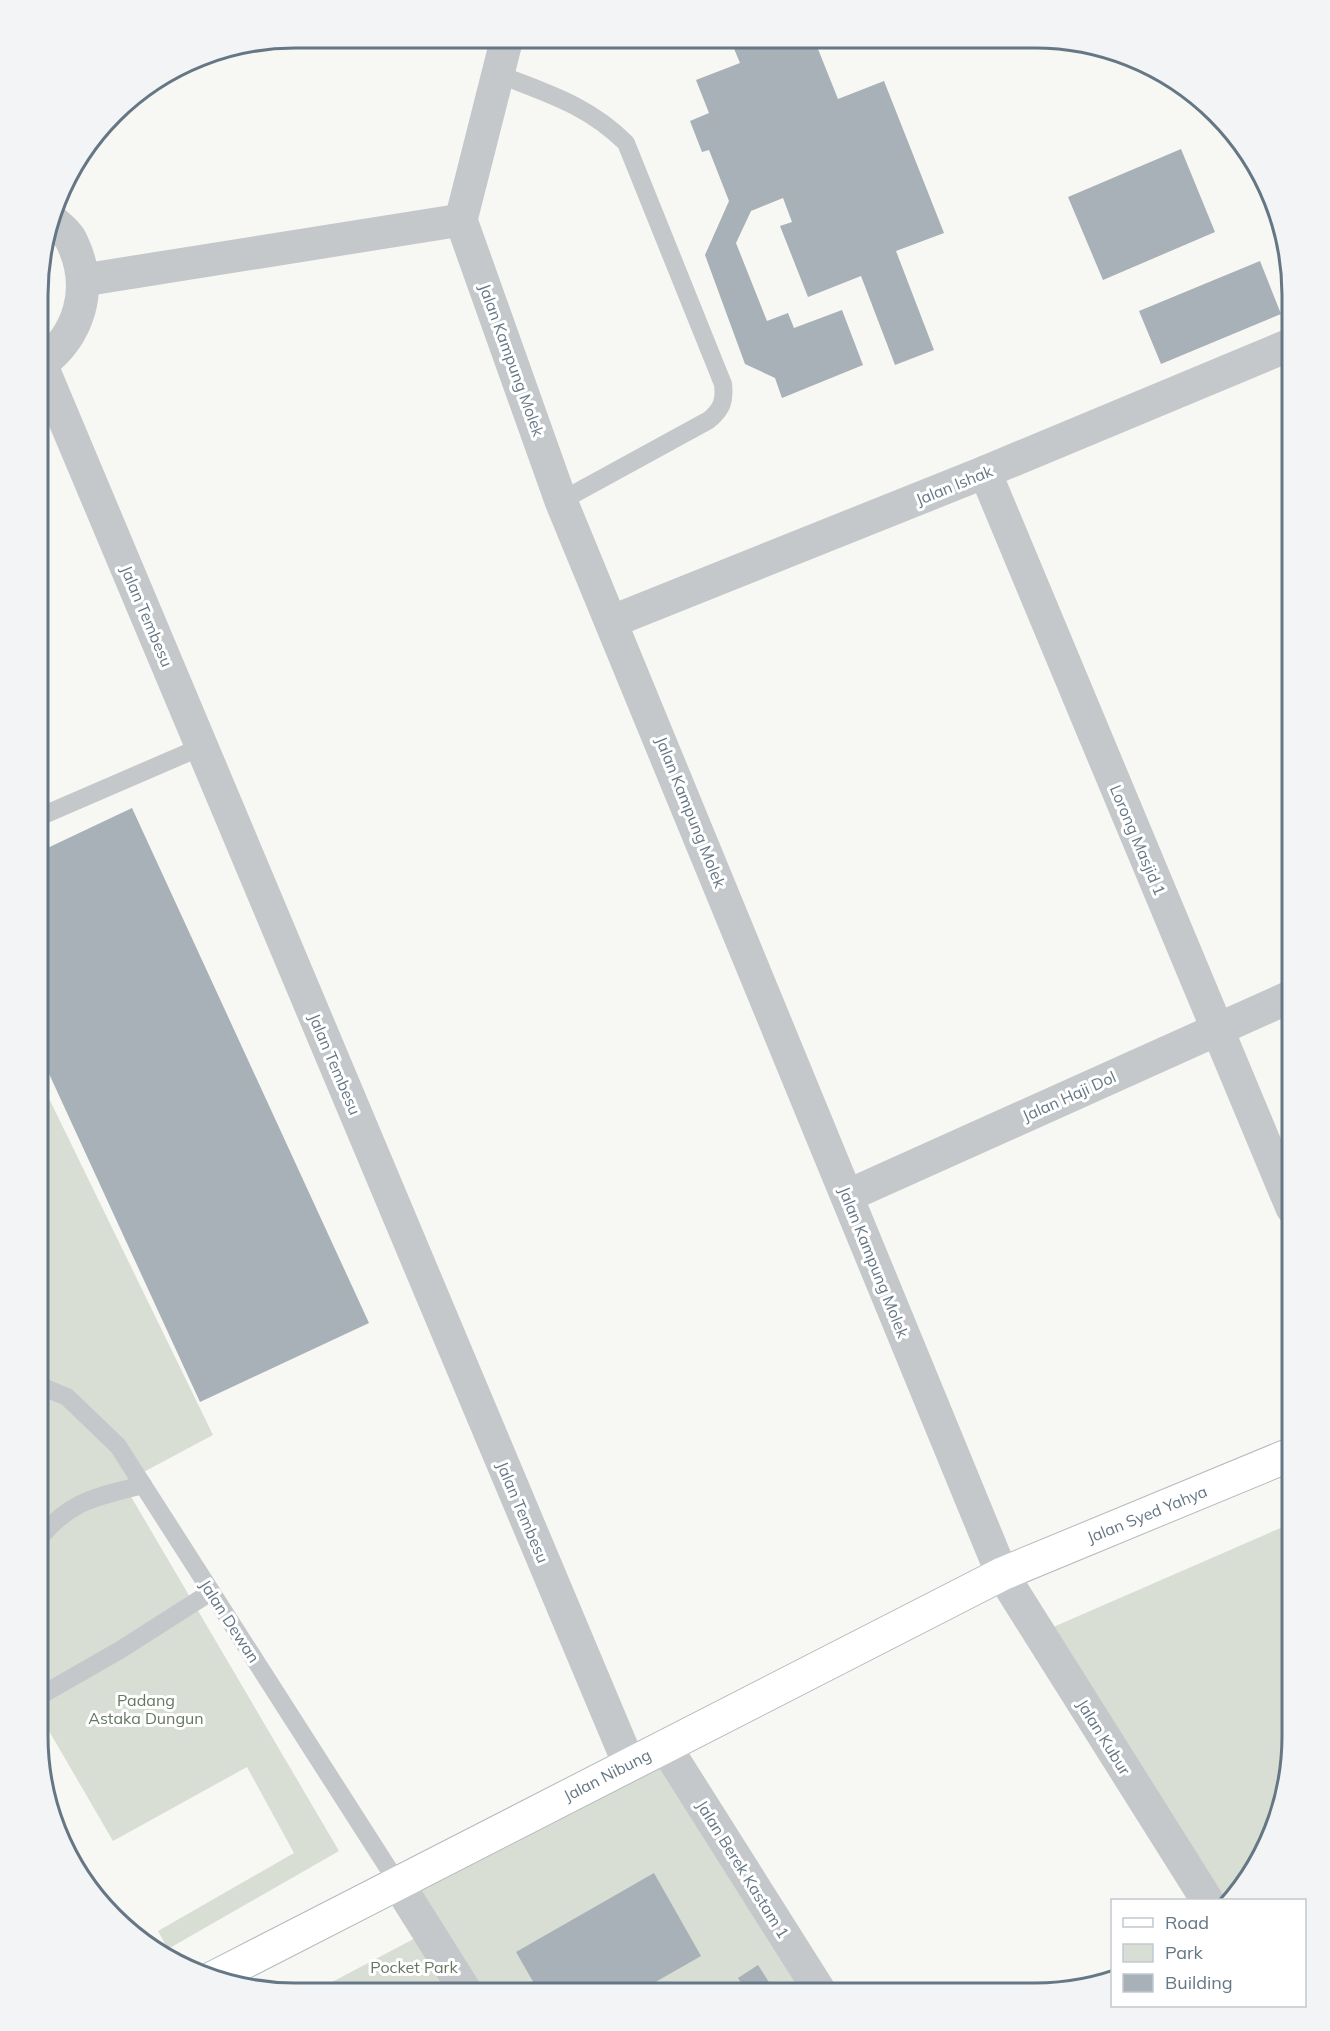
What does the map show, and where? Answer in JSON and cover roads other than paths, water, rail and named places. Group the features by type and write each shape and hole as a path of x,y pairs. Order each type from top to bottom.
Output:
{"main road":[{"name":"Jalan Syed Yahya","path":"1002,1574 1282,1458"},
{"name":"Jalan Nibung","path":"223,1973 1002,1574"}],"street":[{"path":"84,280 462,220 504,48"},
{"name":"Jalan Kampung Molek","path":"462,220 561,501 613,621 1002,1574"},
{"path":"48,358 65,342 81,313 84,280 72,240 58,226"},
{"name":"Jalan Ishak","path":"613,621 985,472 1282,349"},
{"name":"Jalan Tembesu","path":"48,384 629,1764"},
{"name":"Lorong Masjid 1","path":"985,472 1282,1184"},
{"name":"Jalan Haji Dol","path":"846,1196 1282,1000"},
{"name":"Jalan Kubur","path":"1002,1574 1206,1899"},
{"name":"Jalan Berek Kastam 1","path":"665,1746 815,1983"},
{"path":"397,1882 460,1983"}],"lane":[{"path":"498,74 575,105 604,121 626,143 723,384 725,398 720,411 709,420 561,501"},
{"path":"48,813 201,747"},
{"name":"Jalan Dewan","path":"48,1389 67,1397 118,1446 397,1882"},
{"path":"48,1529 63,1512 93,1497 143,1485"},
{"path":"48,1690 120,1650 211,1592"}],"park label":[{"name":"Padang Astaka Dungun","path":"146,1709"},
{"name":"Pocket Park","path":"414,1967"}]}
